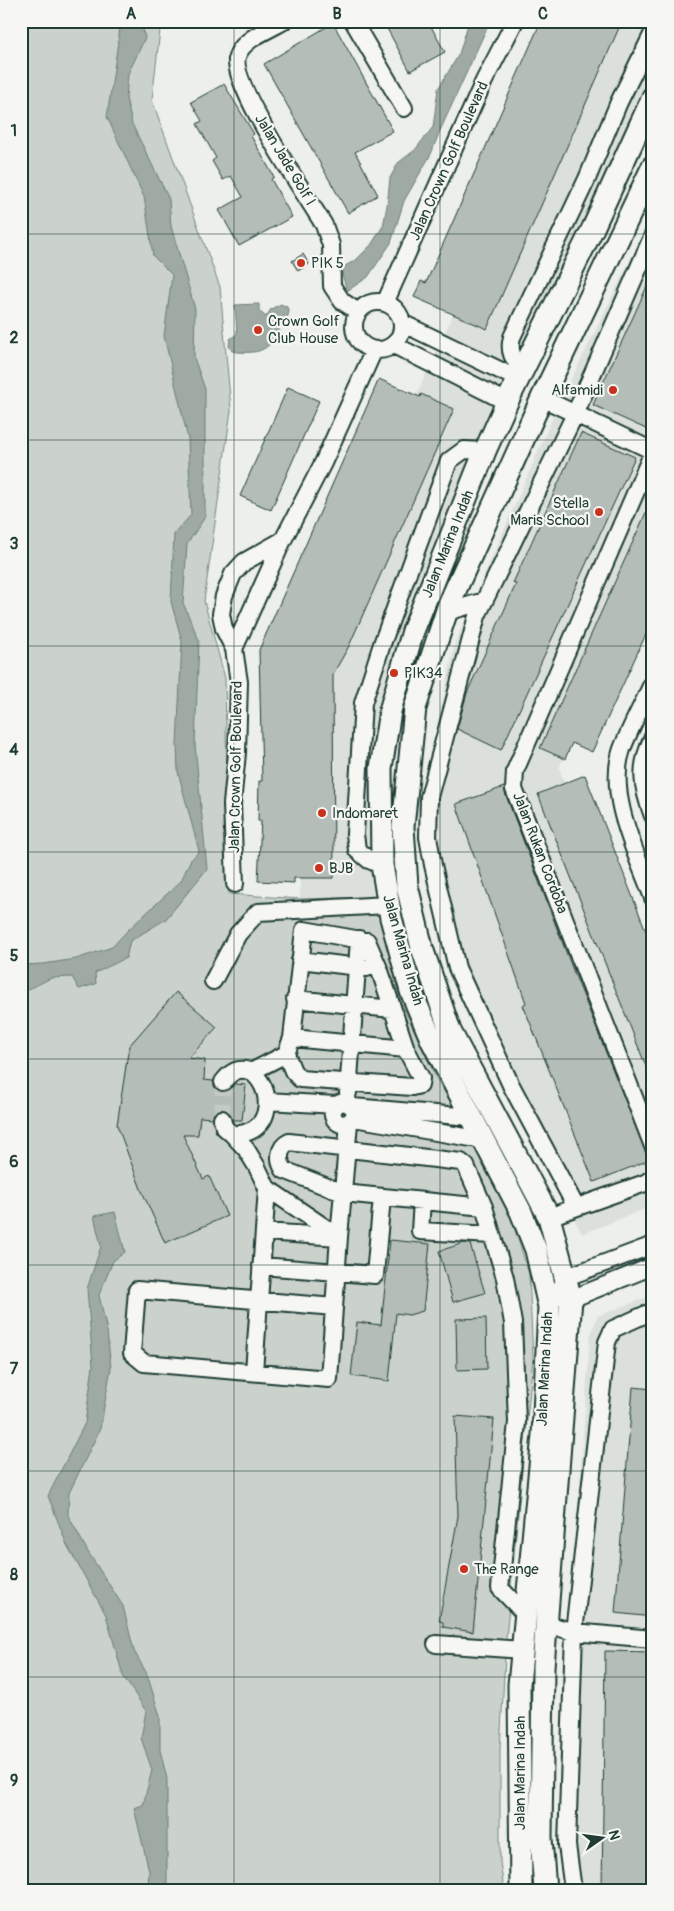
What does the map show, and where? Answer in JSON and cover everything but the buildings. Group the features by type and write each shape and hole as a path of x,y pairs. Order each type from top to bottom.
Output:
{"main road":[{"name":"Jalan Marina Indah","path":"520,1890 519,1685 542,1435 549,1307 536,1250 521,1212 432,1042 411,991 388,905 382,865 381,768 390,712 413,631 485,451 507,402 593,228 653,98"},
{"name":"Jalan Marina Indah","path":"545,1890 541,1838 543,1667 571,1298 567,1277 548,1216 450,1031 422,948 407,886 403,827 416,708 446,612 542,398 653,166"}],"street":[{"name":"Jalan Jade Golf I","path":"284,21 244,45 237,56 237,68 250,102 324,225 331,245 332,286 342,301 358,312"},
{"path":"354,21 404,108"},
{"name":"Jalan Crown Golf Boulevard","path":"385,303 484,81 515,21"},
{"path":"521,374 509,348 512,337 587,179 619,102 653,33"},
{"path":"576,1207 511,1084 457,968 428,837 428,797 477,616 575,414 653,234"},
{"path":"377,302 385,303 397,311 402,323 401,335 394,345 384,350 374,350 358,340 354,331 354,321 358,312 366,305 377,302"},
{"path":"402,323 521,374"},
{"path":"394,345 507,402"},
{"path":"234,649 282,540 323,464 374,350"},
{"name":"Jalan Rukan Cordoba","path":"542,398 653,452 515,771 514,780 514,789 653,1146"},
{"path":"382,865 369,860 357,850 355,834 363,703 382,644 449,461 464,450 485,451"},
{"name":"Jalan Crown Golf Boulevard","path":"235,884 232,804 237,753 239,682 234,649 224,629 221,614 224,596 233,574 253,556 282,540"},
{"path":"446,612 484,602"},
{"path":"653,682 622,751 616,782 621,810 653,898"},
{"path":"653,737 646,752 642,776 647,800 653,816"},
{"path":"403,827 428,837"},
{"path":"212,981 238,934 258,912 388,905"},
{"path":"251,1072 286,1054 292,1038 302,936 305,929 358,939 369,943 406,1049 421,1078 420,1085 412,1087 300,1079 293,1071 286,1054"},
{"path":"334,1307 137,1290 132,1353 144,1363 328,1379 334,1307 342,1193 348,1148 345,1111 358,939"},
{"path":"300,960 380,971"},
{"path":"295,999 392,1009"},
{"path":"292,1038 406,1049"},
{"path":"223,1082 239,1070 257,1075 262,1082 266,1107 264,1119 255,1128 246,1133 232,1134"},
{"path":"266,1107 472,1117"},
{"path":"345,1111 483,1140"},
{"path":"222,1119 224,1127 246,1150 257,1167 266,1188 254,1372"},
{"path":"484,1207 342,1193 284,1170 280,1165 280,1152 289,1142 461,1162 466,1166 484,1207 506,1278 513,1323 517,1422 500,1588 525,1614"},
{"path":"548,1216 645,1183 653,1178"},
{"path":"266,1188 339,1237"},
{"path":"261,1266 375,1275 382,1197"},
{"path":"422,1201 420,1230 492,1235"},
{"path":"264,1232 339,1237"},
{"path":"549,1307 567,1277 653,1245"},
{"name":"Jalan Marina Indah","path":"571,1298 653,1266"},
{"path":"572,1890 567,1845 574,1632 607,1342 613,1329 653,1311"},
{"path":"546,1624 574,1632 653,1639"},
{"path":"436,1644 522,1650"}],"shaded area":[{"path":"21,21 161,21 152,100 220,287 231,410 204,601 225,678 229,894 300,899 375,897 401,1002 436,1078 460,1117 469,1138 502,1189 529,1274 533,1358 506,1638 500,1749 500,1862 504,1890 21,1890"},
{"path":"121,21 141,21 145,38 128,74 126,98 132,124 169,199 171,226 195,309 194,358 205,389 205,517 187,544 183,603 199,640 195,745 207,869 166,919 130,941 126,958 95,973 96,984 79,989 72,977 51,978 21,993 21,965 76,959 112,947 181,881 190,861 199,851 178,772 177,744 182,641 171,602 174,534 191,515 188,439 164,336 172,275 153,256 144,197 107,117"},
{"path":"469,21 490,21 431,154 404,201 391,243 368,277 347,291 342,274 345,266 356,260 371,245 383,226 390,178 398,163 415,150 433,127 438,89 459,54"},
{"path":"587,21 653,21 653,70 593,208 495,398 431,551 385,682 369,771 375,897 300,899 297,656"},
{"path":"653,214 653,554 559,768 653,1026 653,1206 582,1234 475,1029 443,944 428,849 430,760 455,643 555,412"},
{"name":"Crown Golf Club House","path":"259,304 259,311 266,317 271,309 281,304 287,307 289,312 287,318 281,321 278,327 280,332 278,338 259,351 232,351 229,346 230,339 237,334 235,305"},
{"path":"115,1212 125,1252 113,1261 99,1295 107,1331 111,1368 100,1429 69,1493 68,1515 88,1552 123,1606 134,1651 147,1674 160,1716 160,1750 167,1779 167,1890 148,1890 149,1871 134,1808 143,1805 152,1770 141,1738 146,1711 123,1676 106,1615 67,1545 48,1496 85,1423 93,1366 87,1289 101,1246 94,1216"},
{"path":"653,1295 653,1890 565,1890 562,1865 561,1752 590,1337 597,1316"}],"tunnel":[{"path":"222,1119 223,1082"}],"place":[{"name":"PIK 5","path":"301,263"},
{"name":"Crown Golf Club House","path":"258,330"},
{"name":"Alfamidi","path":"613,390"},
{"name":"Stella Maris School","path":"599,512"},
{"name":"PIK34","path":"394,673"},
{"name":"Indomaret","path":"322,813"},
{"name":"BJB","path":"319,868"},
{"name":"The Range","path":"464,1569"}]}
